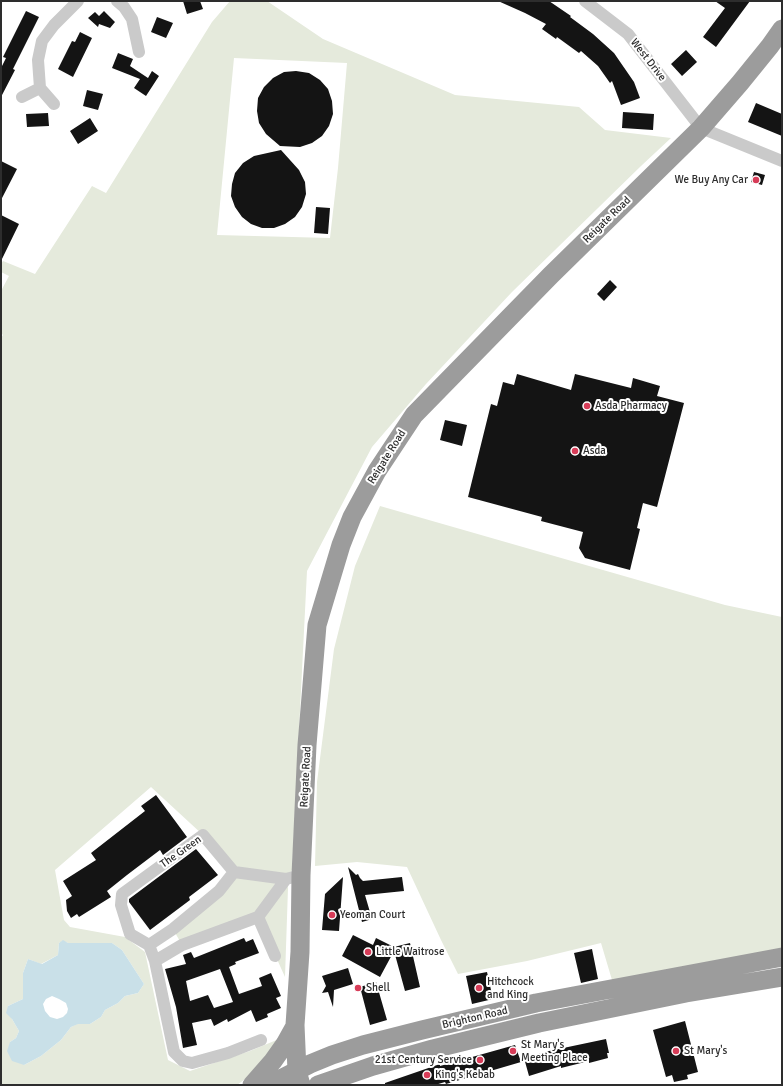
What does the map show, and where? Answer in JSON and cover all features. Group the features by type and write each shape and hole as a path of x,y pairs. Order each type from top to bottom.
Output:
{"highway":[{"name":"Reigate Road","path":"299,1078 295,1025 300,952 294,877 317,625 341,544 352,517 377,471 414,415 550,275 700,128 740,83 782,29"},
{"name":"Brighton Road","path":"269,1085 299,1078 332,1055 386,1039 536,1003 782,957"},
{"name":"Brighton Road","path":"318,1085 373,1066 433,1049 539,1023 686,993 782,977"},
{"path":"295,1025 301,1040 309,1049 332,1055"},
{"path":"252,1085 273,1061 285,1044 295,1025"},
{"path":"299,1078 300,1077 314,1085"}],"street":[{"path":"54,104 40,88 38,60 42,41 54,25 78,1"},
{"path":"117,1 124,7 132,19 140,52"},
{"name":"West Drive","path":"585,1 628,34 700,128"},
{"path":"22,97 40,88"},
{"path":"700,128 782,161"},
{"name":"The Green","path":"149,945 130,934 121,905 122,894 203,835 234,872"},
{"path":"262,1040 228,1054 192,1063 183,1061 174,1052 155,961 149,945 173,929 219,891 234,872 294,877"},
{"path":"155,961 182,945 258,917 294,877"},
{"path":"258,917 275,956"},
{"path":"173,929 182,945"}],"shaded area":[{"path":"230,1 267,1 323,39 455,95 579,107 605,130 671,138 512,292 426,384 372,447 307,571 292,870 286,879 288,888 285,977 258,917 182,945 173,929 234,872 203,835 151,787 55,870 64,920 70,927 125,937 145,952 168,1060 190,1071 250,1051 279,1039 263,1066 237,1085 1,1085 1,338 3,335 1,333 1,291 9,276 1,272 1,264 3,261 35,274 92,186 106,193 212,22","holes":["234,58 347,63 330,238 217,235","63,941 68,943 112,943 122,950 144,984 138,993 125,996 118,1003 105,1010 101,1017 90,1024 77,1024 71,1027 61,1040 41,1056 24,1065 10,1042 16,1038 19,1031 12,1019 8,1006 23,999 23,973 28,959 41,964 58,955 59,943"]},
{"path":"380,506 725,605 782,617 782,949 612,980 601,943 527,961 458,974 407,867 357,862 315,866 317,782 334,649 355,566"}],"water":[{"path":"63,940 68,943 112,943 122,950 144,984 138,993 125,996 118,1003 105,1010 101,1017 90,1024 78,1024 71,1027 61,1040 41,1056 24,1065 12,1061 7,1051 10,1042 16,1038 19,1031 12,1019 6,1013 8,1006 23,999 23,973 28,959 42,964 58,955 59,943","holes":["52,996 66,1003 68,1009 67,1013 63,1017 57,1019 50,1017 45,1011 43,1004 46,999"]}],"building":[{"path":"183,1 200,1 203,9 187,14"},
{"path":"498,1 549,1 571,16 570,17 593,34 614,53 634,82 640,98 621,105 612,81 610,83 598,66 581,51 579,53 557,37 556,39 542,29 546,24"},
{"path":"715,1 750,1 716,47 703,37 725,8"},
{"path":"26,11 39,17 1,97 1,68 6,58 3,57"},
{"path":"104,11 115,22 110,28 99,24 98,27 88,18 95,12 99,16"},
{"path":"157,17 173,23 166,38 151,32"},
{"path":"80,32 92,38 73,77 58,69 72,41 75,42"},
{"path":"686,50 697,62 682,76 671,64"},
{"path":"118,53 133,59 130,66 148,78 152,71 159,76 146,96 134,88 140,79 112,68"},
{"path":"296,71 309,73 320,80 328,89 332,101 333,114 329,126 322,136 312,143 300,147 280,146 266,134 259,123 257,111 258,98 264,87 273,78 284,72"},
{"path":"87,90 103,94 98,110 83,106"},
{"path":"756,103 782,114 782,136 748,122"},
{"path":"623,112 654,114 653,130 622,128"},
{"path":"48,113 49,126 27,127 26,114"},
{"path":"90,118 98,131 78,144 70,131"},
{"path":"281,150 299,170 305,182 306,194 302,207 295,217 285,224 274,228 262,228 251,224 242,217 235,207 231,196 232,184 235,173 243,163 254,156"},
{"path":"1,161 17,169 1,200"},
{"path":"754,172 765,175 762,185 751,182"},
{"path":"316,207 330,208 328,234 314,233"},
{"path":"1,215 19,224 1,261"},
{"path":"610,280 617,287 604,301 597,294"},
{"name":"Asda","path":"517,374 571,390 575,374 631,388 633,378 660,386 657,396 684,403 657,507 643,503 637,528 640,529 630,570 585,558 579,548 583,532 541,521 542,517 468,497 491,404 497,406 503,382 514,385"},
{"path":"445,420 467,425 462,446 440,440"},
{"path":"156,795 187,837 163,855 160,850 127,875 107,891 111,897 79,917 77,914 71,918 67,911 66,900 72,896 63,881 96,860 91,853 145,811 141,806"},
{"path":"196,849 218,875 189,897 190,900 150,930 129,902 129,899"},
{"path":"348,867 356,875 358,874 363,881 402,877 404,891 365,895 372,919 362,922"},
{"name":"Yeoman Court","path":"343,877 339,931 322,930 325,894"},
{"name":"Little Waitrose","path":"353,935 373,945 376,938 394,947 410,943 420,987 405,991 394,951 380,977 342,956"},
{"path":"244,938 246,942 253,939 259,953 235,962 236,964 229,967 239,994 262,986 259,978 271,973 281,996 276,998 281,1008 267,1014 268,1017 256,1022 251,1010 228,1022 227,1019 214,1026 211,1019 192,1023 197,1045 183,1048 176,1007 165,969 186,964 183,955 191,952 194,958","holes":["220,969 233,1002 214,1008 208,995 190,1001 186,981"]},
{"path":"592,949 598,979 581,983 574,953"},
{"path":"348,968 353,984 334,990 333,1007 328,992 322,993 326,986 322,976"},
{"name":"Hitchcock and King","path":"487,972 493,999 472,1004 466,976"},
{"path":"376,982 387,1020 370,1025 360,987"},
{"name":"St Mary's","path":"685,1021 698,1072 687,1075 688,1079 674,1082 672,1075 666,1077 653,1030"},
{"path":"606,1039 609,1053 607,1053 608,1058 561,1068 561,1066 529,1076 524,1058"},
{"path":"515,1045 521,1062 446,1084 445,1082 435,1085 385,1085 385,1083 440,1064 440,1066"}],"place":[{"name":"We Buy Any Car","path":"756,180"},
{"name":"Asda Pharmacy","path":"587,406"},
{"name":"Asda","path":"575,451"},
{"name":"Yeoman Court","path":"332,915"},
{"name":"Little Waitrose","path":"368,952"},
{"name":"Shell","path":"358,988"},
{"name":"Hitchcock and King","path":"479,988"},
{"name":"St Mary's Meeting Place","path":"513,1051"},
{"name":"St Mary's","path":"676,1051"},
{"name":"21st Century Service","path":"480,1060"},
{"name":"King's Kebab","path":"427,1075"}]}
